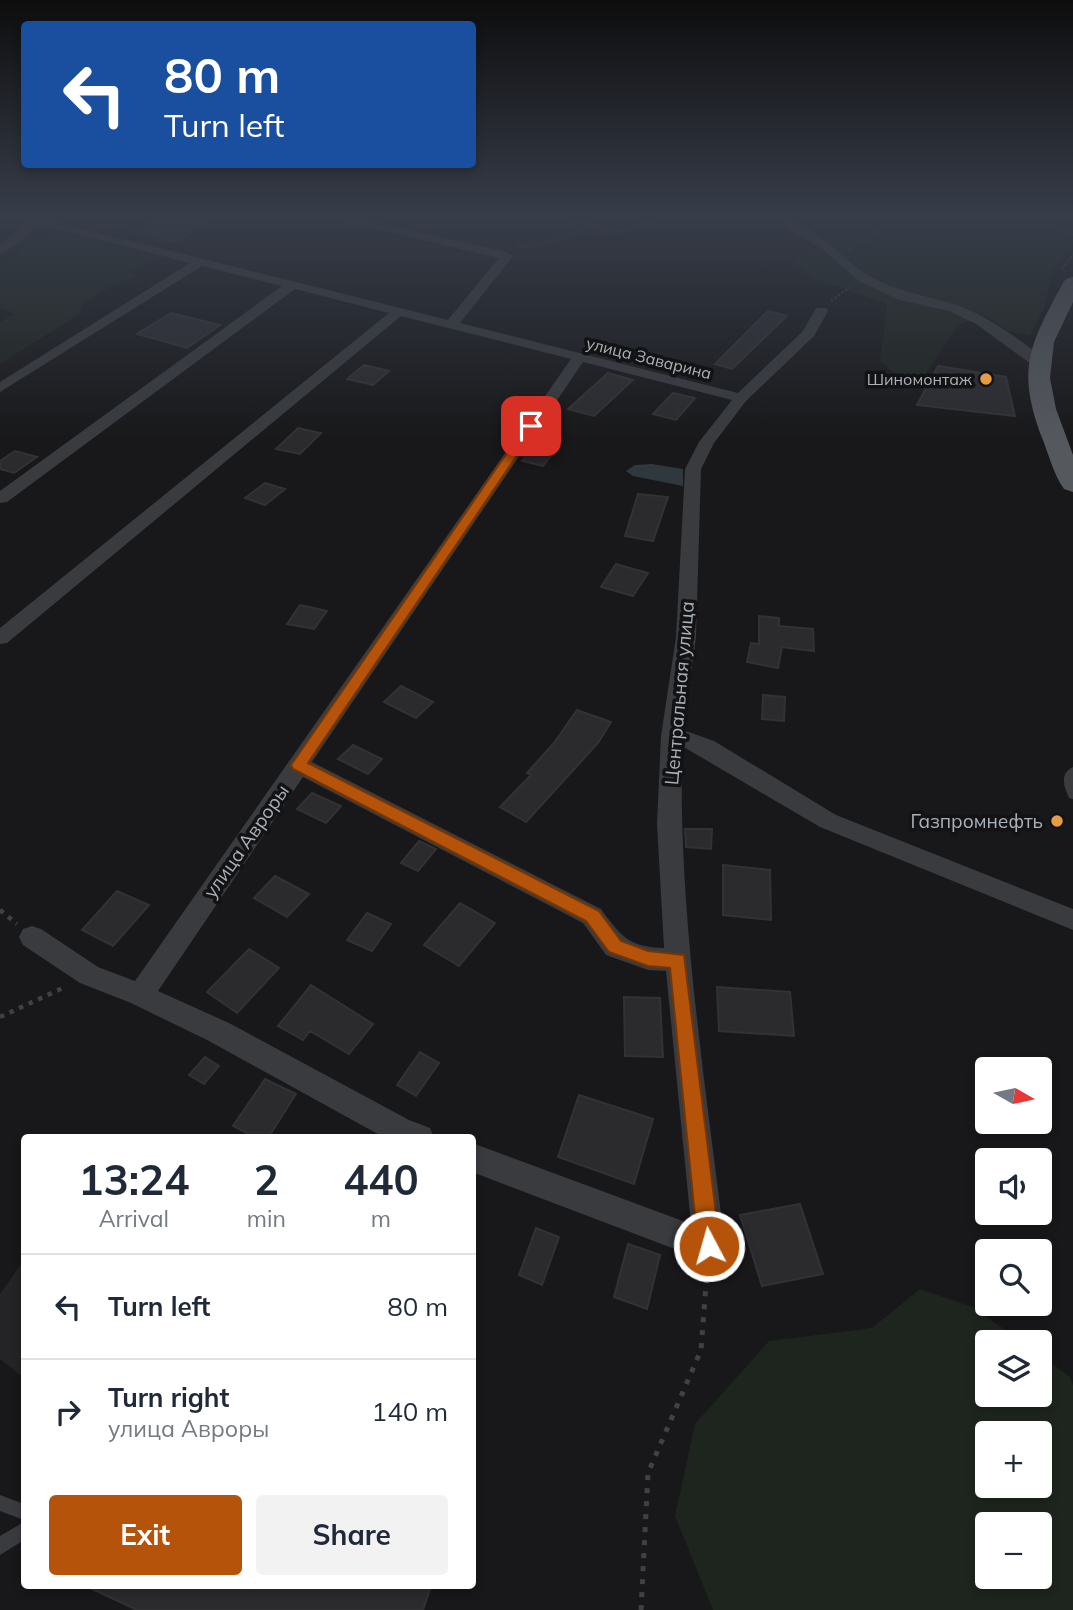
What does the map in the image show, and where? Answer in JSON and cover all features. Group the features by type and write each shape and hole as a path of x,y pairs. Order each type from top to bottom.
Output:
{"main road":[{"path":"1069,291 1047,334 1039,363 1042,393 1055,443 1073,484"}],"street":[{"path":"0,388 153,291"},
{"path":"1,498 284,291"},
{"name":"улица Заварина","path":"311,291 741,398"},
{"path":"450,326 478,291"},
{"path":"890,291 953,308 981,321 1039,363"},
{"name":"Центральная улица","path":"709,1246 678,960 669,824 672,736 686,637 693,469 707,442 741,398 809,333 821,311"},
{"path":"0,638 397,313"},
{"name":"улица Авроры","path":"139,995 578,359"},
{"path":"672,736 690,739 706,747 828,821 1073,920"},
{"path":"299,765 592,916 615,947 648,959 678,960"},
{"path":"32,937 89,975 219,1032 410,1134"},
{"path":"476,1159 709,1246"}],"lane":[{"path":"1073,771 1069,775 1069,786 1073,795"},
{"path":"0,1503 21,1511"},
{"path":"0,1546 21,1532"}],"path":[{"path":"821,311 844,291"},
{"path":"0,1017 89,975"},
{"path":"641,1610 648,1474 701,1350 709,1246"}],"shaded area":[{"path":"0,291 104,291 88,301 79,314 0,364 0,322 15,314 0,308"},
{"path":"850,291 1048,291 1044,309 1030,335 1010,332 985,316 958,325 924,377 894,373 880,361 887,304"},
{"path":"652,464 683,469 683,486 633,476 626,471 635,465"},
{"path":"21,1264 21,1376 0,1359 0,1294"},
{"path":"920,1289 973,1307 975,1316 986,1316 1005,1330 975,1330 975,1407 1052,1407 1052,1364 1070,1377 1073,1385 1073,1610 713,1610 675,1516 695,1424 769,1341 872,1328"}],"building":[{"path":"768,311 787,316 732,369 715,364"},
{"path":"171,313 220,325 187,348 137,334"},
{"path":"364,365 389,371 373,385 347,379"},
{"path":"938,366 1006,377 1015,416 917,405"},
{"path":"608,373 633,380 594,416 568,409"},
{"path":"673,393 695,398 676,420 653,414"},
{"path":"298,428 321,433 300,454 276,449"},
{"path":"537,443 558,447 543,466 522,461"},
{"path":"15,451 37,457 14,473 0,469 0,461"},
{"path":"265,483 285,489 265,505 245,498"},
{"path":"638,494 668,497 653,541 625,536"},
{"path":"616,564 648,573 633,596 601,587"},
{"path":"300,605 327,611 314,629 287,624"},
{"path":"759,616 779,618 779,626 813,629 814,651 782,647 778,668 747,662 751,643 759,644"},
{"path":"401,686 433,702 416,718 384,702"},
{"path":"763,695 785,697 784,721 762,719"},
{"path":"577,710 611,722 598,743 526,822 500,807 531,775 527,773 554,743"},
{"path":"353,745 382,759 368,774 338,759"},
{"path":"312,793 341,806 326,823 297,809"},
{"path":"685,829 712,829 711,849 686,847"},
{"path":"419,841 436,849 418,871 401,863"},
{"path":"723,865 770,870 771,920 723,915"},
{"path":"275,876 309,894 287,917 254,898"},
{"path":"117,891 149,905 113,946 82,930"},
{"path":"460,903 495,923 459,966 424,945"},
{"path":"367,913 391,924 372,951 347,940"},
{"path":"249,949 279,968 237,1013 207,992"},
{"path":"311,985 373,1024 349,1054 310,1031 303,1040 278,1026"},
{"path":"717,987 790,992 794,1036 719,1031"},
{"path":"624,997 660,998 663,1057 625,1056"},
{"path":"420,1052 439,1063 416,1096 397,1085"},
{"path":"205,1057 219,1066 204,1084 189,1075"},
{"path":"265,1079 296,1094 271,1134 248,1134 233,1126"},
{"path":"579,1095 653,1119 634,1184 558,1157"},
{"path":"800,1204 823,1274 762,1286 740,1215"},
{"path":"536,1228 559,1237 542,1285 519,1275"},
{"path":"628,1244 660,1255 647,1309 614,1297"},
{"path":"92,1589 430,1589 423,1610 137,1610"}],"place":[{"name":"Шиномонтаж","path":"986,379"},
{"name":"Газпромнефть","path":"1057,821"}],"route":[{"path":"531,426 299,765 592,916 615,947 648,959 678,960 709,1246"}]}
